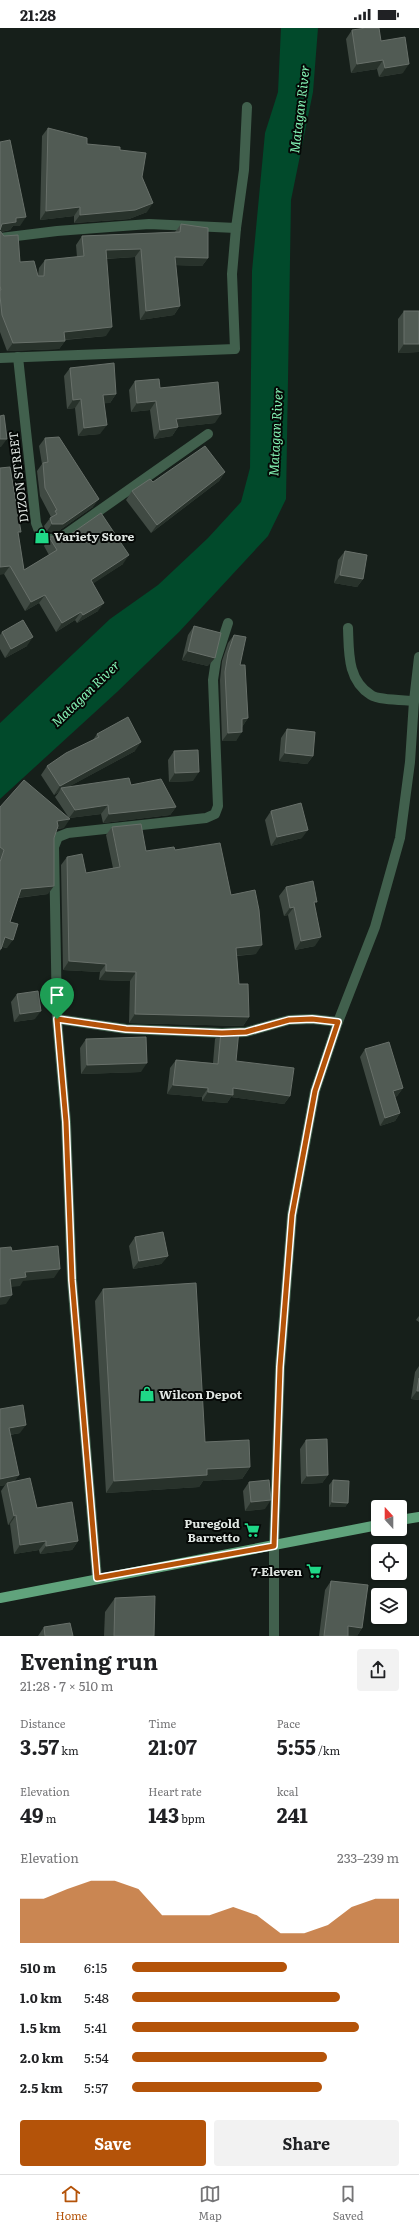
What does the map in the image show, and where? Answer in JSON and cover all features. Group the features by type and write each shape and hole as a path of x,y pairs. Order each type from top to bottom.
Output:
{"main road":[{"path":"407,1519 419,1517"},
{"path":"0,1598 97,1578 274,1546 371,1526"}],"street":[{"path":"0,358 235,349 232,274 236,228 244,170 247,107"},
{"path":"0,238 58,231 149,224 236,228"},
{"name":"DIZON STREET","path":"18,357 36,523 42,539 60,539 208,434"},
{"path":"97,1578 72,1280 66,1122 57,1019 54,847 58,837 68,833 206,818 214,814 218,806 213,680 216,660 228,623"},
{"path":"348,628 350,663 356,681 371,696 414,702"},
{"path":"274,1636 274,1546 280,1367 292,1215 315,1091 338,1022 375,927 400,838 410,762 419,657"},
{"path":"57,1019 126,1029 222,1033 246,1032 289,1020 312,1019 338,1022"}],"water":[{"name":"Matagan River","path":"281,28 318,28 313,92 291,200 286,499 268,536 179,632 117,692 0,799 0,723 110,619 158,585 208,538 241,502 250,468 252,271 265,133 278,92"}],"building":[{"path":"379,28 381,41 405,37 409,64 385,68 383,60 357,64 352,30"},
{"path":"48,128 87,138 87,144 120,147 120,150 146,153 142,177 153,203 135,210 80,215 80,207 46,211"},
{"path":"10,140 26,217 16,218 16,222 2,224 0,230 0,142"},
{"path":"181,224 208,228 208,258 175,257 180,306 146,311 141,249 106,250 112,327 64,332 65,341 13,343 2,315 0,296 0,231 4,236 18,235 20,262 34,261 38,276 44,276 45,260 84,256 82,236 180,232"},
{"path":"404,311 419,311 419,344 404,344"},
{"path":"114,363 116,394 103,395 107,425 84,428 81,399 73,400 70,368"},
{"path":"159,379 160,388 218,382 221,414 176,419 178,427 160,430 156,401 137,403 135,381"},
{"path":"4,415 7,439 0,439 0,416"},
{"path":"59,437 99,499 63,524 52,524 50,518 57,514 55,511 57,510 45,488 43,463 48,462 45,438"},
{"path":"205,446 225,472 157,525 132,491 150,479 153,482"},
{"path":"10,467 21,532 18,532 24,570 57,550 49,537 68,536 101,513 129,555 91,580 104,603 83,615 81,612 62,623 45,595 31,602 10,566 0,567 0,468"},
{"path":"345,551 367,555 363,579 340,575"},
{"path":"23,620 33,637 11,649 2,632"},
{"path":"194,626 221,633 215,658 188,651"},
{"path":"234,635 246,637 240,665 245,665 248,718 242,719 242,732 228,733 225,672 228,653"},
{"path":"128,717 141,742 60,786 47,766 66,753 99,737 97,734"},
{"path":"287,729 315,732 313,756 285,753"},
{"path":"198,750 199,772 175,773 174,751"},
{"path":"129,778 131,785 161,779 176,807 109,814 108,805 75,810 61,788"},
{"path":"24,780 70,819 57,821 58,826 54,838 54,886 21,889 10,922 18,924 13,940 5,937 0,949 0,862 4,850 0,847 0,807"},
{"path":"301,803 308,830 277,837 271,811"},
{"path":"141,824 146,851 174,847 175,850 220,843 231,895 255,890 259,910 262,945 236,948 239,984 248,984 249,1017 135,1014 136,972 106,971 106,964 69,961 67,857 82,854 86,873 120,867 112,827"},
{"path":"313,881 317,902 314,902 321,937 301,941 294,907 290,908 286,887"},
{"path":"38,991 41,1011 20,1014 17,994"},
{"path":"239,1030 236,1061 294,1068 290,1096 233,1088 233,1095 208,1092 208,1088 173,1085 176,1060 218,1064 221,1031"},
{"path":"146,1037 147,1063 87,1065 86,1039"},
{"path":"389,1042 403,1088 393,1091 400,1113 385,1118 365,1049"},
{"path":"163,1232 168,1256 139,1261 135,1237"},
{"path":"58,1246 60,1269 25,1272 26,1277 10,1279 12,1295 0,1297 0,1248 11,1247 12,1251"},
{"name":"Wilcon Depot","path":"196,1283 205,1442 249,1440 250,1467 207,1469 207,1475 114,1481 103,1289"},
{"path":"419,1378 419,1391 417,1391"},
{"path":"23,1405 26,1425 9,1428 19,1475 0,1479 0,1409"},
{"path":"327,1439 328,1475 307,1476 306,1440"},
{"path":"30,1478 37,1508 72,1502 78,1541 46,1546 46,1541 20,1545 16,1515 14,1516 7,1483"},
{"path":"269,1480 271,1500 251,1502 249,1482"},
{"path":"333,1480 349,1481 348,1503 332,1502"},
{"path":"331,1581 368,1585 362,1628 348,1626 348,1636 324,1636"},
{"path":"155,1596 154,1636 114,1636 115,1598"},
{"path":"70,1623 73,1636 45,1636 44,1627"}],"place":[{"name":"Variety Store","path":"42,536"},
{"name":"Wilcon Depot","path":"147,1394"},
{"name":"Puregold Barretto","path":"252,1530"},
{"name":"7-Eleven","path":"314,1571"}],"route":[{"path":"57,1019 126,1029 222,1033 246,1032 289,1020 312,1019 338,1022 315,1091 292,1215 280,1367 274,1546 97,1578 72,1280 66,1122 57,1019"}]}
